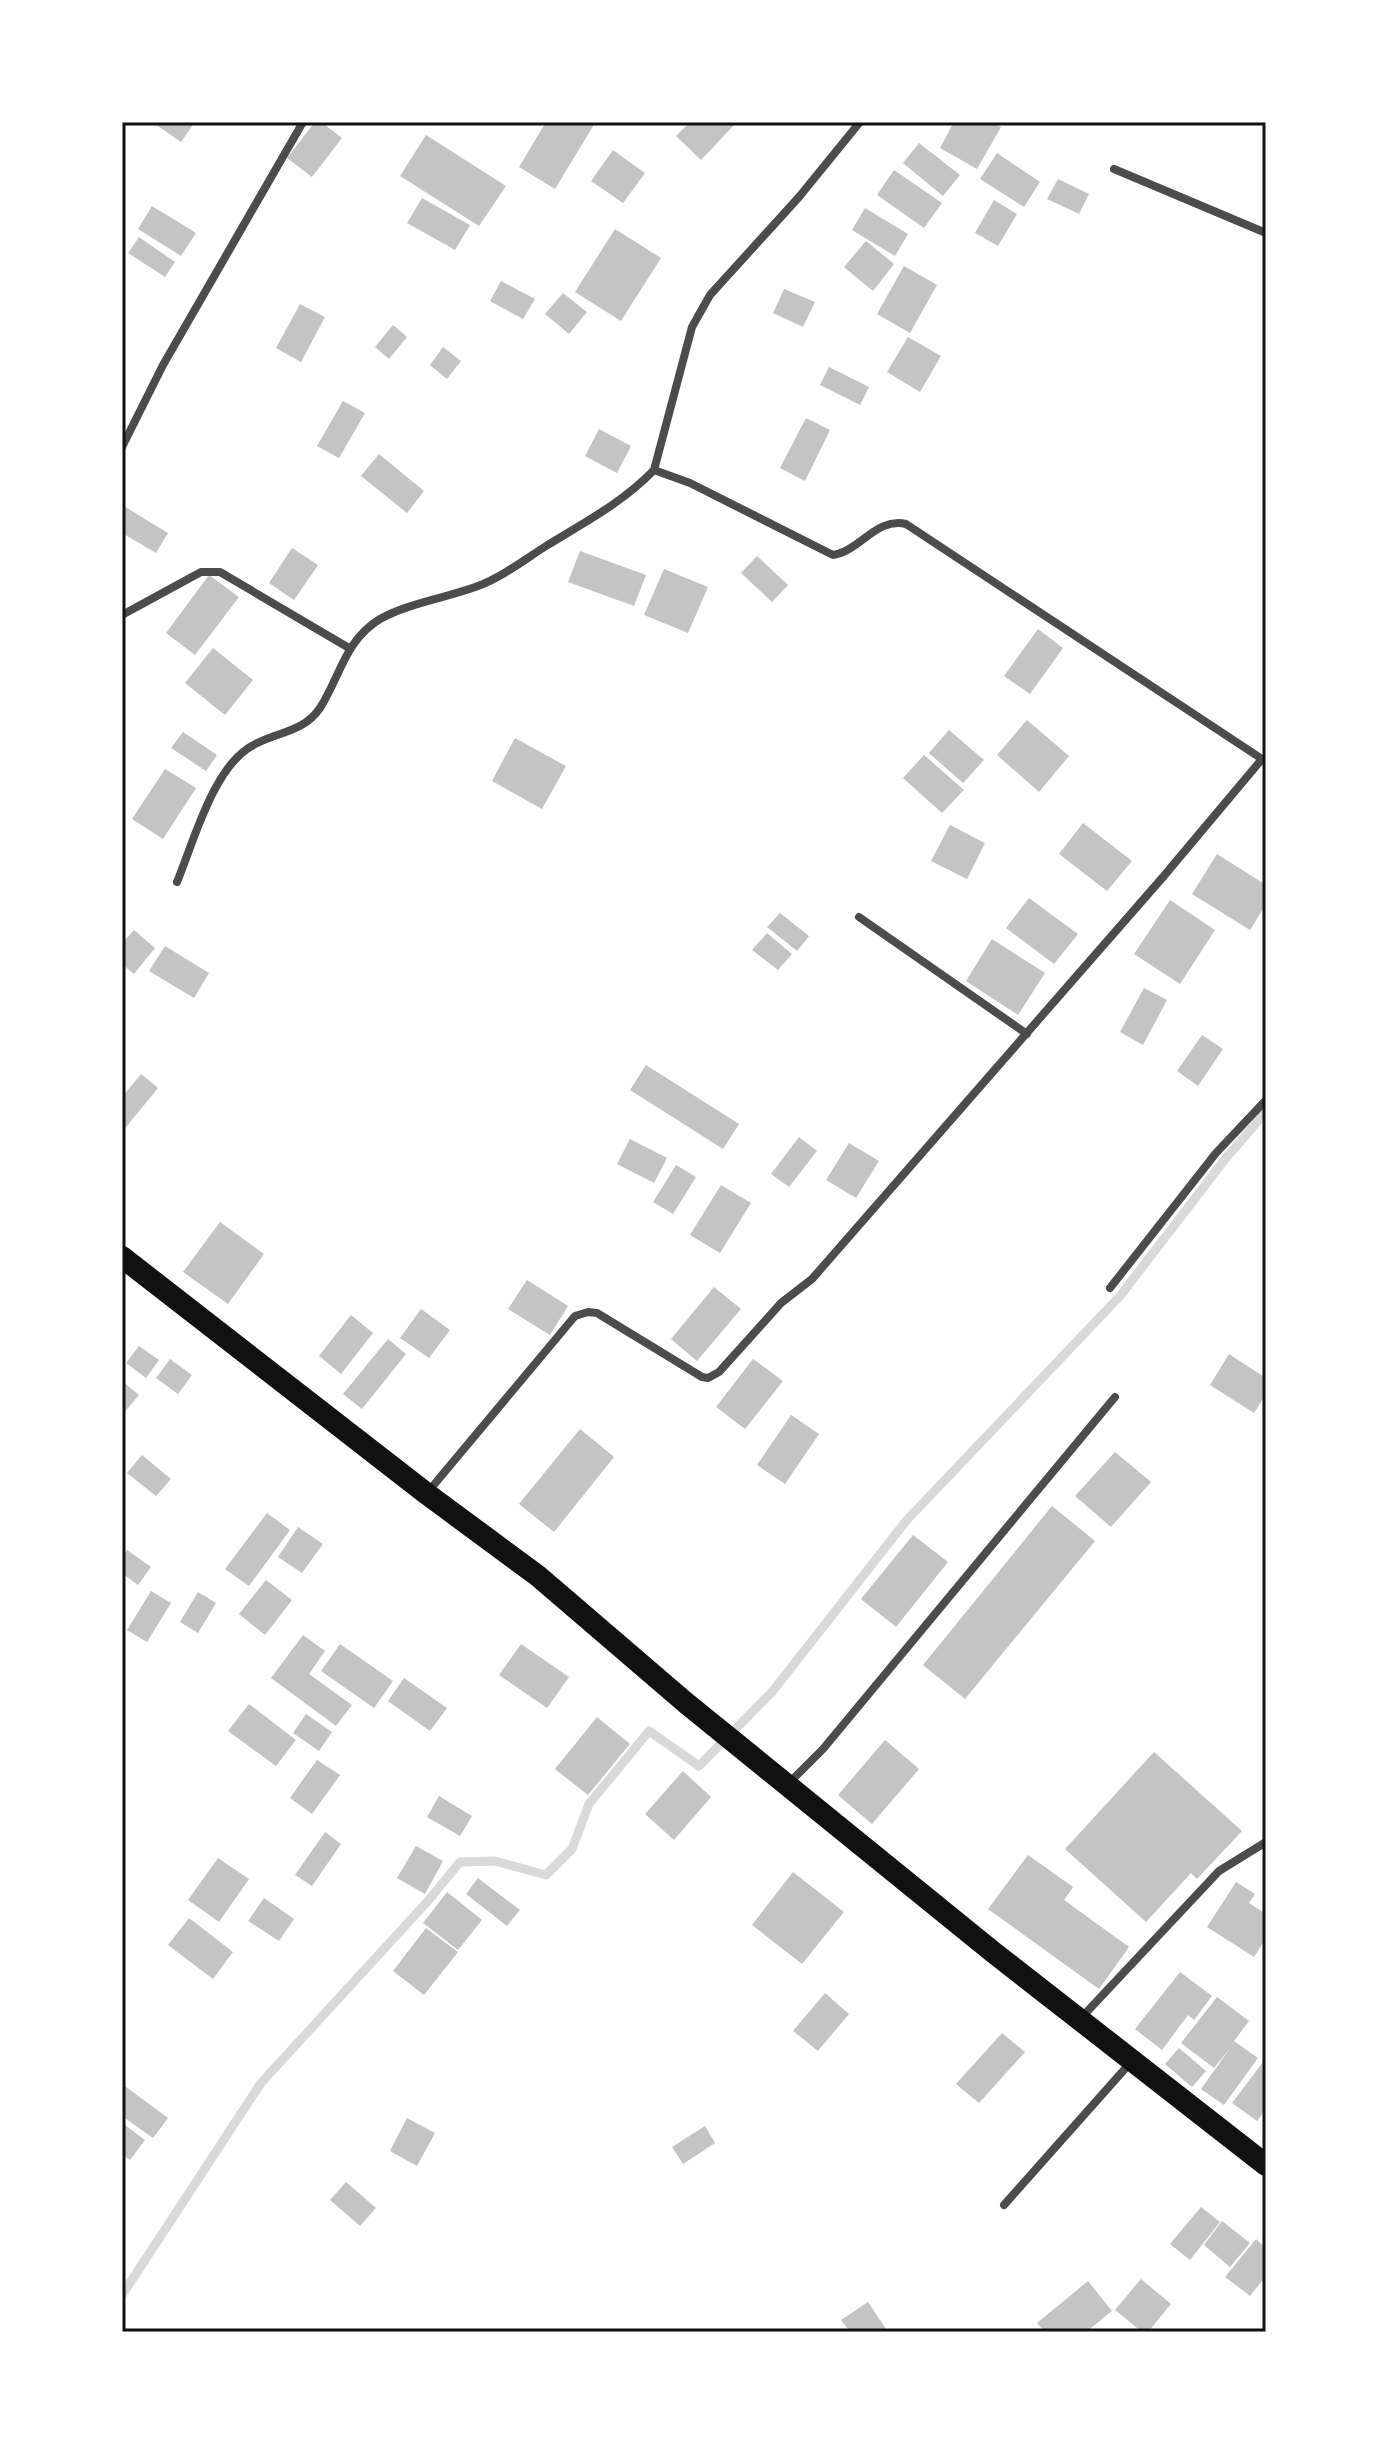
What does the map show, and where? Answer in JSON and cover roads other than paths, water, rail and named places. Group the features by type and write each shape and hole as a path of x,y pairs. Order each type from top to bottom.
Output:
{"highway":[{"path":"122,1257 427,1494 538,1576 686,1703 1078,2021 1266,2165"}],"street":[{"path":"122,447 163,365 303,122"},
{"path":"177,882 215,791 235,759 259,741 286,734 305,724 319,710 349,648 370,626 395,612 489,581 631,494 654,470 692,327 710,295 799,197 860,122"},
{"path":"1114,169 1266,233"},
{"path":"427,1494 575,1316 581,1313 597,1313 702,1377 708,1378 719,1372 781,1303 812,1279 1264,760 906,524 886,524 844,552 833,555 690,483 654,470"},
{"path":"122,615 201,572 220,572 349,648"},
{"path":"859,917 1027,1034"},
{"path":"1110,1288 1216,1153 1266,1100"},
{"path":"788,1785 823,1749 1115,1397"},
{"path":"1078,2021 1219,1871 1266,1842"},
{"path":"1004,2205 1131,2061"}],"waterway":[{"path":"122,2295 261,2083 460,1862 495,1861 546,1875 572,1849 589,1804 649,1731 699,1766 772,1692 906,1521 1120,1296 1226,1158 1266,1112"}]}
